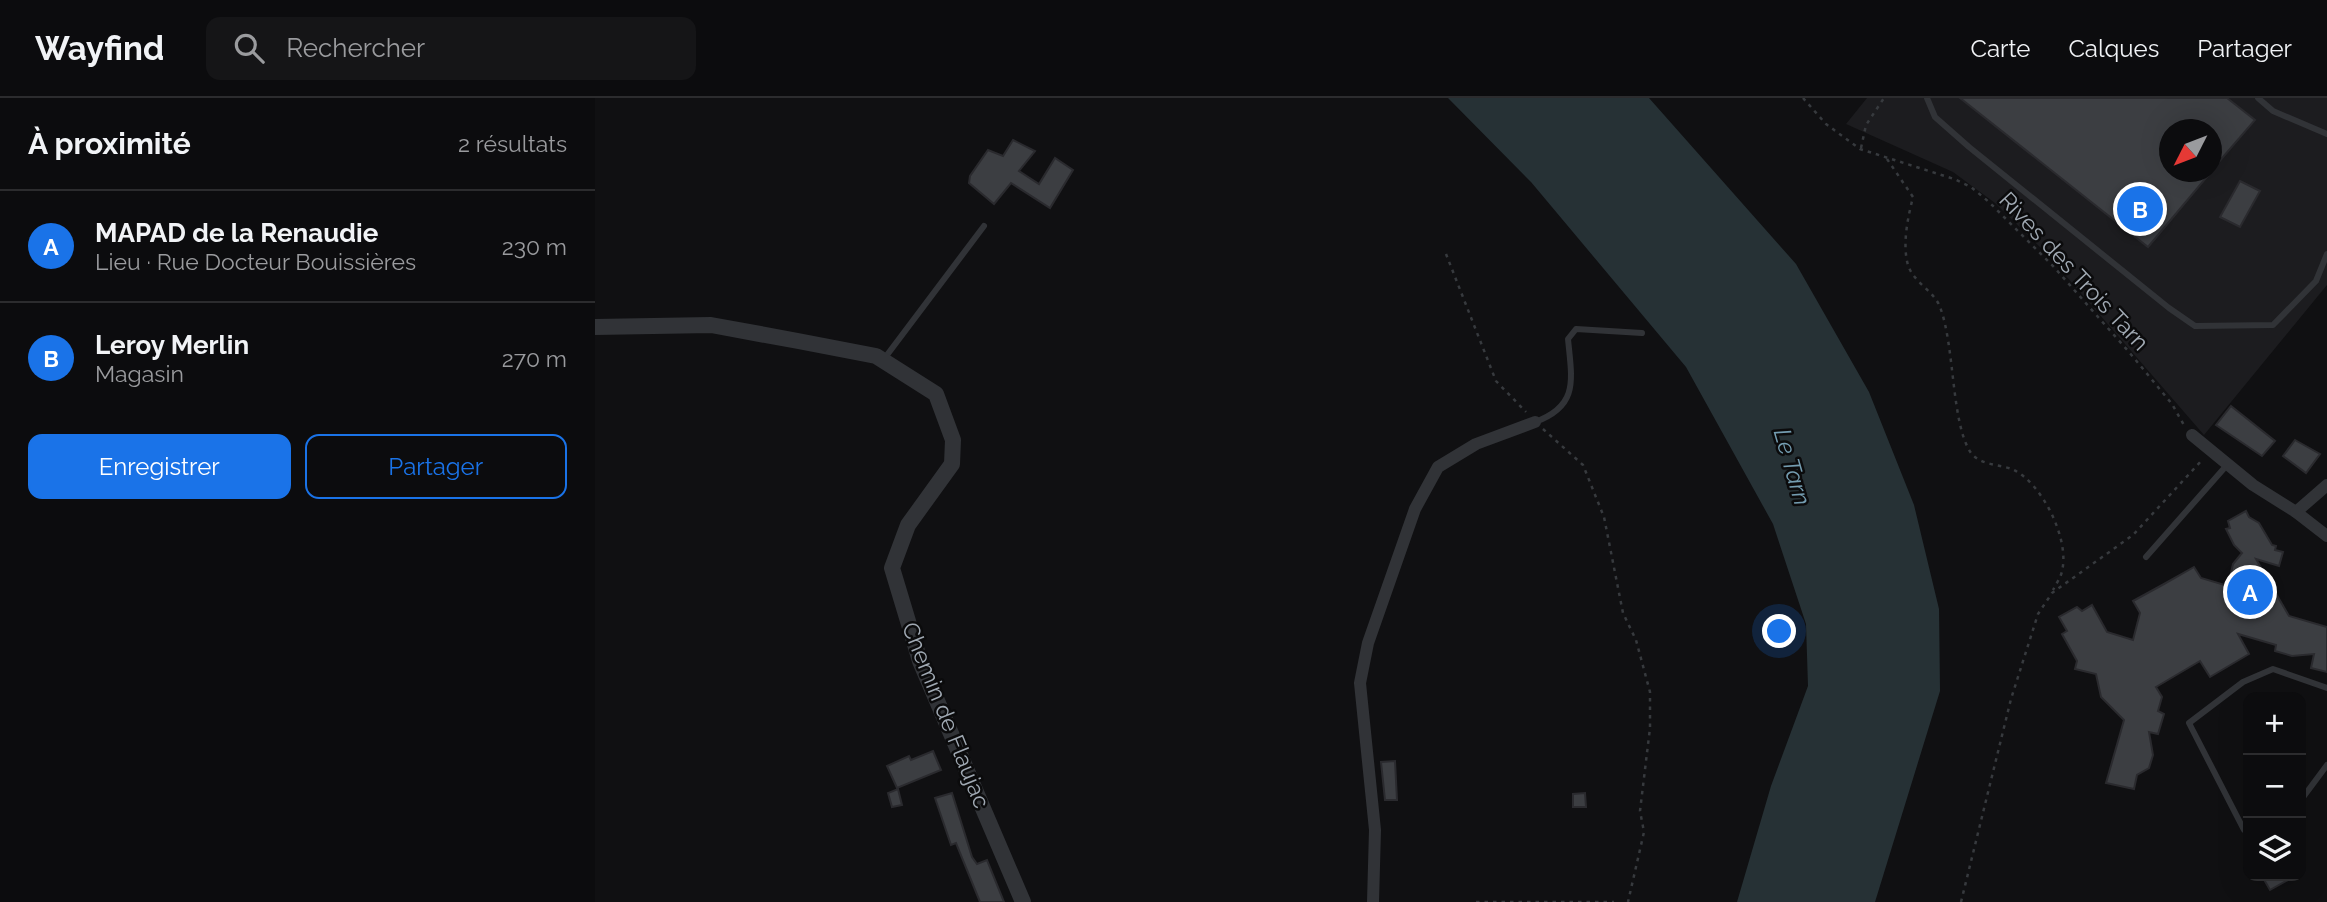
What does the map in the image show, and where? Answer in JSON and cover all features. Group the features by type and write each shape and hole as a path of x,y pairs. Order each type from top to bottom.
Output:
{"street":[{"name":"Chemin de Flaujac","path":"595,327 711,325 876,356 936,394 953,440 952,464 908,525 892,568 920,661 1023,902"},
{"path":"1373,902 1375,830 1360,683 1368,643 1415,509 1438,467 1476,444 1535,422"},
{"path":"2192,435 2227,465 2327,536"},
{"path":"2296,512 2327,485"}],"lane":[{"path":"1927,98 1935,117 1969,147 2195,326 2273,325 2316,281 2327,254"},
{"path":"2258,98 2273,111 2327,134"},
{"path":"883,360 983,226"},
{"path":"1535,422 1555,415 1567,402 1572,372 1568,339 1576,329 1642,333"},
{"path":"2146,557 2227,465"},
{"path":"2243,828 2226,800 2189,723 2243,682 2273,669 2327,688"},
{"path":"2306,793 2327,765"}],"path":[{"name":"Rives des Trois Tarn","path":"1803,98 1826,124 1860,149 1954,179 1971,187 1989,202 2053,266 2129,352 2172,404 2192,435"},
{"path":"1860,149 1865,125 1884,98"},
{"path":"1887,159 1913,197 1906,243 1909,267 1940,304 1950,340 1963,437 1972,455 1985,463 2013,469 2032,481 2051,509 2061,546 2063,569 2038,614 2011,698 1961,902"},
{"path":"1446,254 1496,381 1535,422 1583,465 1604,517 1623,612 1636,640 1650,692 1650,727 1640,811 1644,832 1628,902"},
{"path":"2052,593 2133,535 2210,452"},
{"path":"1476,902 1614,902"}],"shaded area":[{"path":"1867,98 2327,98 2327,285 2204,435 2047,254 1995,203 1953,172 1846,124"}],"water":[{"name":"Le Tarn","path":"1448,98 1649,98 1796,264 1869,392 1914,505 1939,609 1940,691 1875,902 1737,902 1771,786 1808,686 1806,624 1773,524 1686,367 1531,182"}],"building":[{"path":"1960,98 2227,98 2255,120 2222,158 2222,119 2159,119 2159,182 2203,182 2148,247"},
{"path":"1013,140 1035,151 1019,171 1039,184 1055,158 1073,170 1050,208 1011,183 994,204 969,183 970,176 988,150 1003,156"},
{"path":"2240,181 2260,191 2240,227 2220,217"},
{"path":"2231,406 2275,441 2262,456 2216,425"},
{"path":"2295,440 2320,454 2306,473 2283,456"},
{"path":"2246,511 2249,517 2259,523 2272,545 2276,546 2275,550 2283,552 2279,566 2256,559 2289,616 2327,627 2327,672 2311,668 2314,654 2292,656 2275,651 2276,645 2238,634 2249,654 2210,677 2200,661 2156,687 2162,697 2158,711 2164,714 2158,734 2149,732 2153,755 2149,768 2137,775 2134,789 2106,783 2124,720 2101,697 2096,674 2075,669 2077,661 2062,634 2067,631 2059,617 2077,607 2082,611 2092,605 2107,632 2133,640 2140,613 2133,601 2194,567 2201,578 2228,586 2233,564 2242,553 2234,545 2226,529 2230,528 2228,521"},
{"path":"933,751 941,770 897,788 887,766 909,756 911,760"},
{"path":"1395,761 1397,800 1385,800 1381,762"},
{"path":"898,789 902,805 892,807 888,793"},
{"path":"952,793 972,857 977,864 987,860 1004,902 980,902 956,843 951,845 935,798"},
{"path":"1585,793 1586,807 1573,807 1573,794"},
{"path":"2265,881 2286,881 2270,890"}],"place":[{"name":"Leroy Merlin","path":"2140,209"},
{"name":"MAPAD de la Renaudie","path":"2250,592"}]}
